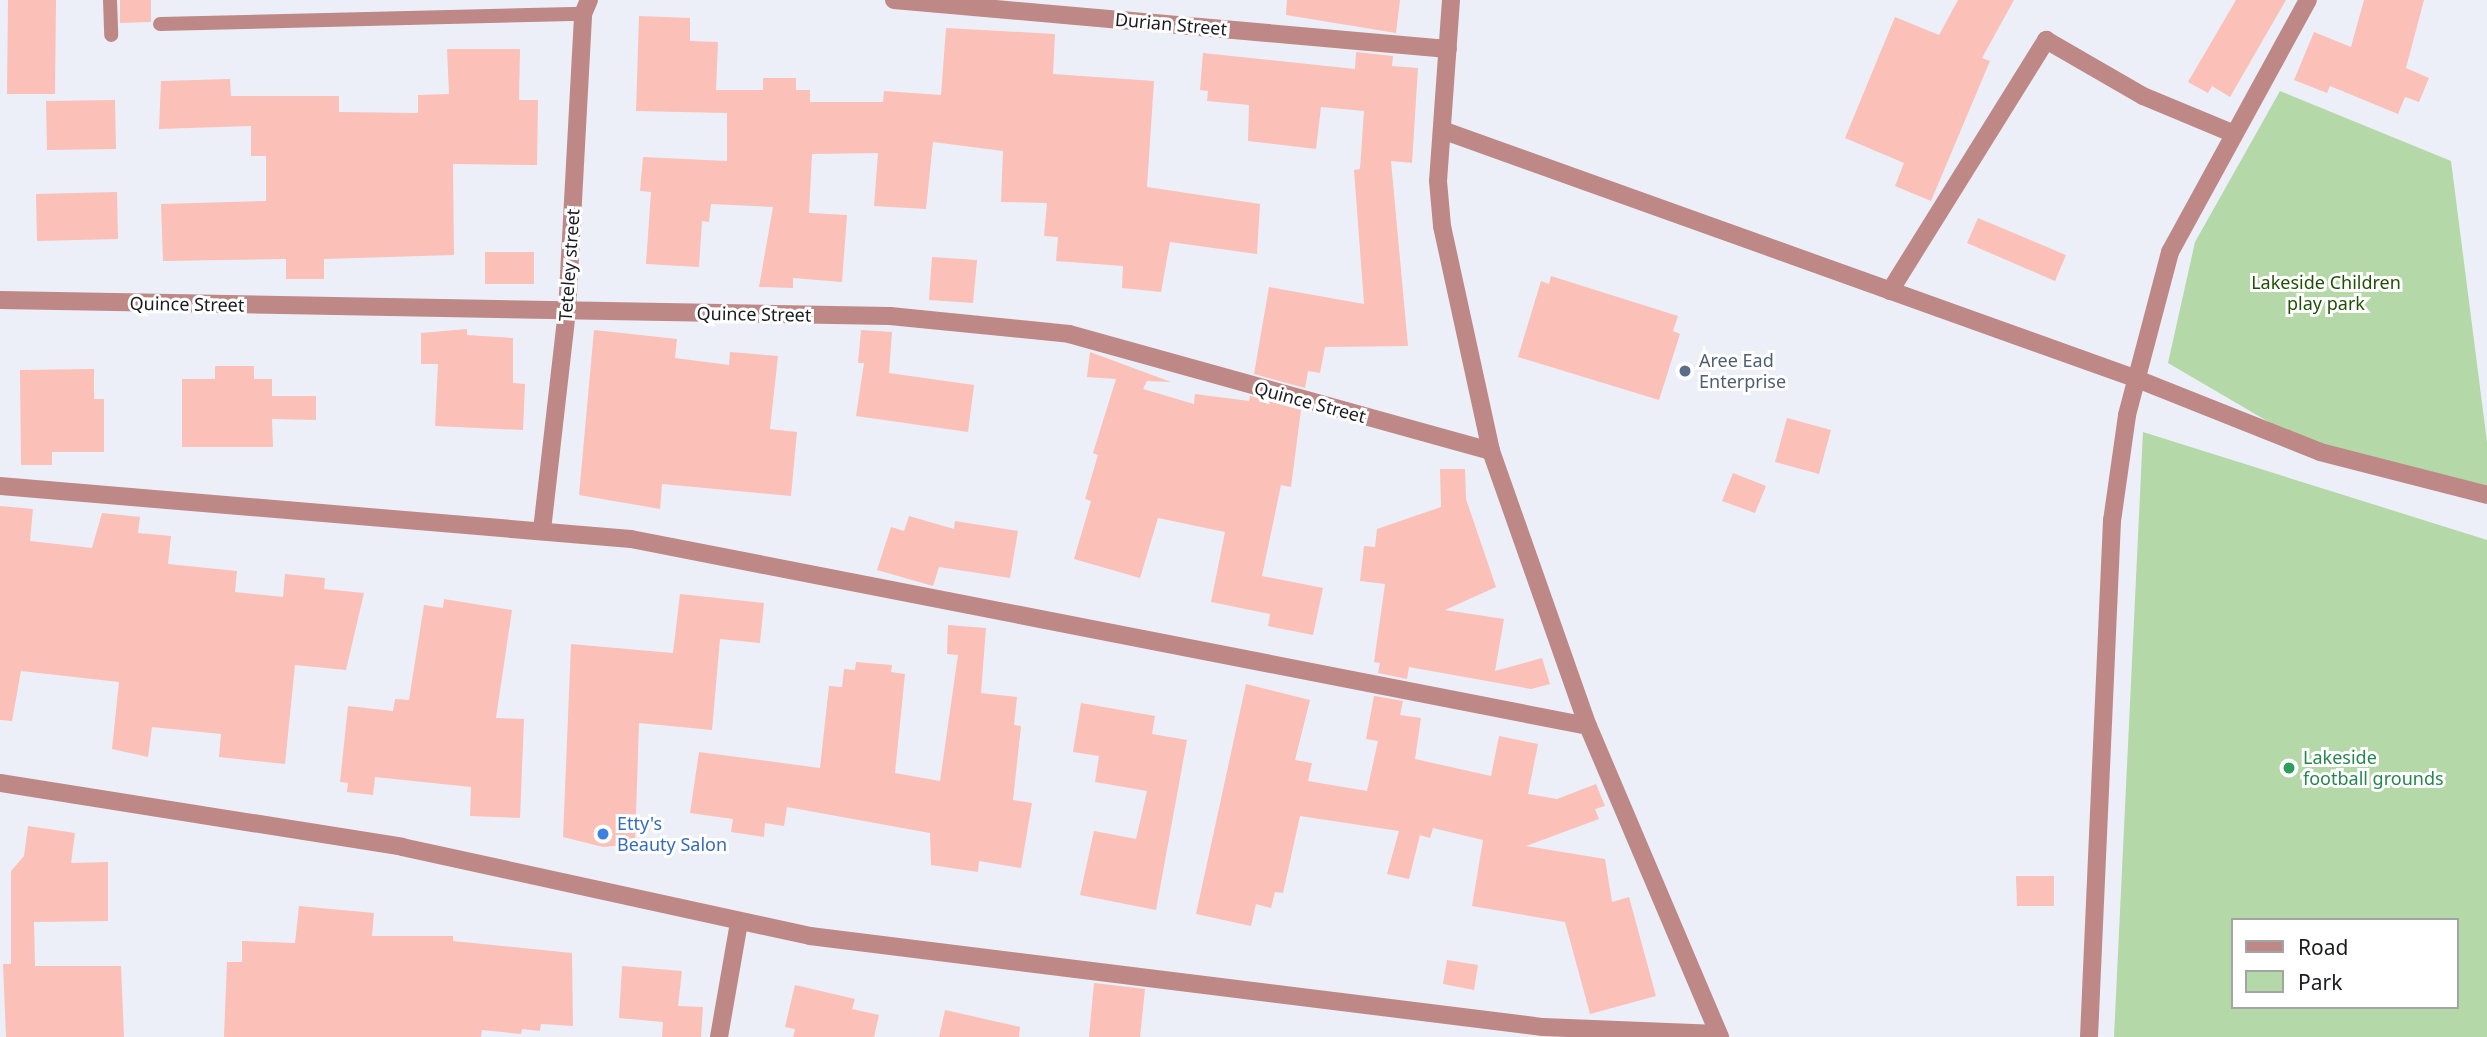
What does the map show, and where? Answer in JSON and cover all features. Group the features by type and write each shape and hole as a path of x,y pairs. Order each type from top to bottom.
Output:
{"street":[{"name":"Durian Street","path":"894,0 1448,49"},
{"path":"0,783 402,847 739,922 1543,1027 1719,1035 1588,726 1490,451 1448,274 1438,181 1451,0"},
{"path":"2089,1037 2112,521 2137,379 2170,252 2232,133 2308,0"},
{"name":"Teteley street","path":"542,530 567,312 586,7"},
{"path":"1890,291 2046,40 2143,96 2232,133"},
{"path":"1442,130 2137,379 2320,452 2487,495"},
{"name":"Quince Street","path":"0,300 890,316 1069,334 1490,451"},
{"path":"0,485 645,541 1588,726"},
{"path":"719,1037 739,922"}],"lane":[{"path":"110,0 111,35"},
{"path":"160,24 586,7"}],"green space":[{"name":"Lakeside Children play park","path":"2280,91 2451,161 2487,442 2487,495 2320,452 2168,363 2195,242"},
{"path":"2143,432 2487,540 2487,1037 2114,1037"}],"building":[{"path":"8,0 56,0 55,94 7,94"},
{"path":"120,0 151,0 151,22 120,23"},
{"path":"1287,0 1400,0 1396,33 1286,15"},
{"path":"1958,0 2014,0 1982,58 1990,61 1931,201 1895,186 1904,163 1845,138 1895,17 1939,35"},
{"path":"2236,0 2286,0 2230,97 2212,86 2208,93 2188,82"},
{"path":"2364,0 2424,0 2406,68 2429,78 2419,102 2405,97 2398,114 2330,86 2327,93 2294,80 2314,32 2351,47"},
{"path":"639,16 690,18 690,41 718,42 716,90 763,90 763,78 796,78 796,90 810,90 810,102 883,102 884,91 941,95 946,28 1055,34 1053,74 1154,81 1147,187 1260,204 1257,254 1170,242 1161,292 1122,288 1123,266 1056,261 1058,237 1044,236 1047,203 1001,202 1003,151 933,142 926,209 874,206 878,153 812,154 809,213 847,215 842,282 793,278 793,288 759,287 773,207 711,204 709,222 702,221 699,267 646,264 651,192 640,191 643,157 727,161 727,113 636,111"},
{"path":"447,49 520,49 519,100 538,100 537,165 453,164 454,255 324,259 324,279 286,279 286,259 163,261 161,204 266,201 266,156 251,156 251,126 159,129 161,81 230,79 231,96 339,96 339,112 418,113 418,95 449,94"},
{"path":"1356,52 1393,56 1392,66 1418,68 1412,163 1391,161 1408,346 1325,347 1320,373 1308,371 1305,388 1254,374 1269,287 1364,304 1354,170 1360,169 1364,111 1321,107 1316,149 1248,141 1249,105 1207,101 1208,91 1200,90 1203,53 1355,69"},
{"path":"115,100 116,149 47,150 46,101"},
{"path":"117,192 118,239 37,241 36,194"},
{"path":"1978,218 2066,255 2055,281 1967,243"},
{"path":"485,252 534,252 534,284 485,284"},
{"path":"932,257 977,260 973,303 929,300"},
{"path":"1551,276 1678,316 1673,331 1680,334 1659,400 1518,357 1541,281 1549,284"},
{"path":"467,329 467,335 513,338 513,383 525,384 523,430 435,426 438,364 421,364 421,333"},
{"path":"594,330 677,339 675,358 729,365 730,352 778,356 770,429 797,432 791,496 662,484 660,509 579,495"},
{"path":"861,330 892,332 889,373 974,385 968,432 856,416 864,363 858,363"},
{"path":"1090,352 1171,382 1147,381 1143,389 1194,404 1195,394 1249,401 1250,396 1301,410 1291,487 1281,485 1262,576 1323,588 1313,635 1268,626 1270,614 1211,602 1225,532 1158,518 1140,578 1074,559 1091,501 1085,499 1098,455 1093,453 1116,379 1087,377"},
{"path":"215,366 254,366 254,379 272,379 272,396 316,396 316,420 272,419 273,447 182,447 182,379 215,379"},
{"path":"94,369 94,399 104,399 104,452 52,452 52,465 21,465 20,370"},
{"path":"1787,418 1831,430 1819,474 1775,462"},
{"path":"1440,469 1465,469 1466,499 1496,587 1445,610 1504,619 1495,671 1542,658 1550,684 1531,689 1409,667 1407,679 1378,673 1380,663 1374,662 1385,584 1360,581 1364,546 1375,547 1377,529 1441,507"},
{"path":"1733,473 1766,486 1755,513 1722,501"},
{"path":"0,506 33,509 30,541 92,548 102,513 140,517 138,533 171,536 168,564 237,571 235,592 283,597 285,574 325,578 324,589 364,593 346,670 295,665 285,764 219,757 221,734 152,727 148,757 112,749 119,682 21,671 12,721 0,720"},
{"path":"909,516 954,529 955,521 1018,531 1010,578 939,567 933,586 877,570 891,527 904,531"},
{"path":"680,594 764,603 760,643 720,639 712,730 639,723 635,844 603,847 563,837 571,644 673,653"},
{"path":"444,599 512,610 496,718 524,719 520,818 470,816 471,787 375,777 373,795 347,792 348,783 340,782 348,706 393,711 395,699 409,700 424,605 443,608"},
{"path":"948,625 986,628 981,693 1017,697 1014,725 1021,726 1013,800 1032,803 1021,868 979,861 978,872 931,865 930,833 787,807 784,826 765,823 764,837 731,832 733,819 690,813 699,752 820,768 829,686 842,687 844,669 855,670 856,662 892,665 891,672 905,674 895,773 940,781 958,655 947,654"},
{"path":"1246,684 1310,700 1295,760 1312,763 1308,781 1367,791 1378,741 1366,739 1374,696 1403,701 1400,715 1421,718 1415,759 1491,776 1499,736 1538,744 1528,794 1557,799 1596,784 1605,806 1595,809 1599,819 1526,846 1605,859 1612,902 1629,897 1656,996 1590,1014 1565,922 1472,906 1483,840 1433,828 1430,838 1420,835 1409,879 1387,874 1399,831 1300,816 1283,893 1275,892 1271,908 1256,904 1251,926 1196,914"},
{"path":"1081,703 1155,716 1152,734 1187,740 1156,910 1080,895 1094,831 1136,839 1147,791 1095,782 1099,756 1073,752"},
{"path":"28,826 75,833 71,863 108,862 108,921 34,922 35,966 121,966 124,1037 6,1037 3,964 11,964 11,871 24,856"},
{"path":"2016,876 2054,876 2054,906 2017,906"},
{"path":"299,906 374,913 372,936 453,936 453,941 572,953 573,1026 541,1024 540,1031 522,1029 521,1034 482,1030 481,1037 224,1037 227,962 242,962 242,941 295,943"},
{"path":"1447,960 1478,965 1474,990 1443,984"},
{"path":"622,966 682,971 678,1006 703,1007 701,1037 662,1037 663,1022 619,1018"},
{"path":"1094,983 1145,989 1140,1037 1089,1037"},
{"path":"795,985 855,999 852,1009 879,1015 874,1037 793,1037 795,1029 785,1027"},
{"path":"945,1010 1020,1027 1019,1037 939,1037"}],"place":[{"name":"Aree Ead Enterprise","path":"1685,371"},
{"name":"Lakeside football grounds","path":"2289,768"},
{"name":"Etty's Beauty Salon","path":"603,834"}]}
